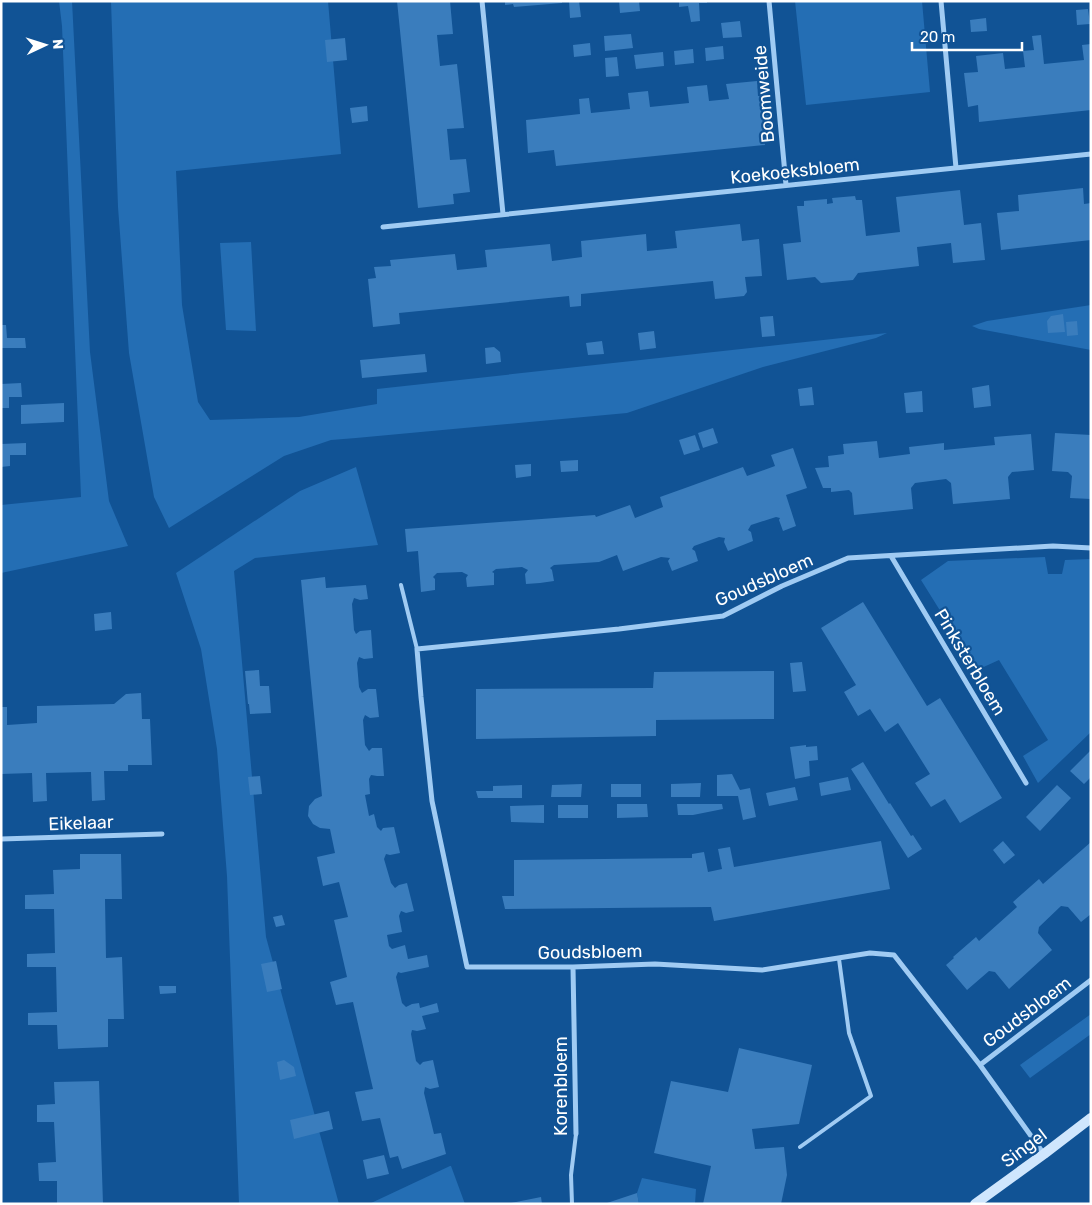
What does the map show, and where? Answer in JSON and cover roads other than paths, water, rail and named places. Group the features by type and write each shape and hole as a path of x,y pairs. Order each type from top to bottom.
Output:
{"street":[{"path":"482,1 503,214"},
{"name":"Boomweide","path":"769,1 786,185"},
{"path":"941,1 956,168"},
{"name":"Koekoeksbloem","path":"383,227 1091,154"},
{"name":"Goudsbloem","path":"1044,1154 980,1065 894,955 870,953 762,970 655,964 572,967 467,967 432,801 417,649 722,616 782,586 848,558 1053,546 1091,548"},
{"name":"Pinksterbloem","path":"891,556 1026,783"},
{"name":"Eikelaar","path":"1,839 162,834"},
{"name":"Korenbloem","path":"572,967 576,1134"},
{"name":"Goudsbloem","path":"980,1065 1091,980"},
{"name":"Singel","path":"975,1204 1091,1118"}],"lane":[{"name":"Goudsbloem","path":"401,585 417,649"},
{"path":"800,1147 871,1096 849,1033 839,959"},
{"name":"Korenbloem","path":"572,1204 570,1175 576,1134"}]}
